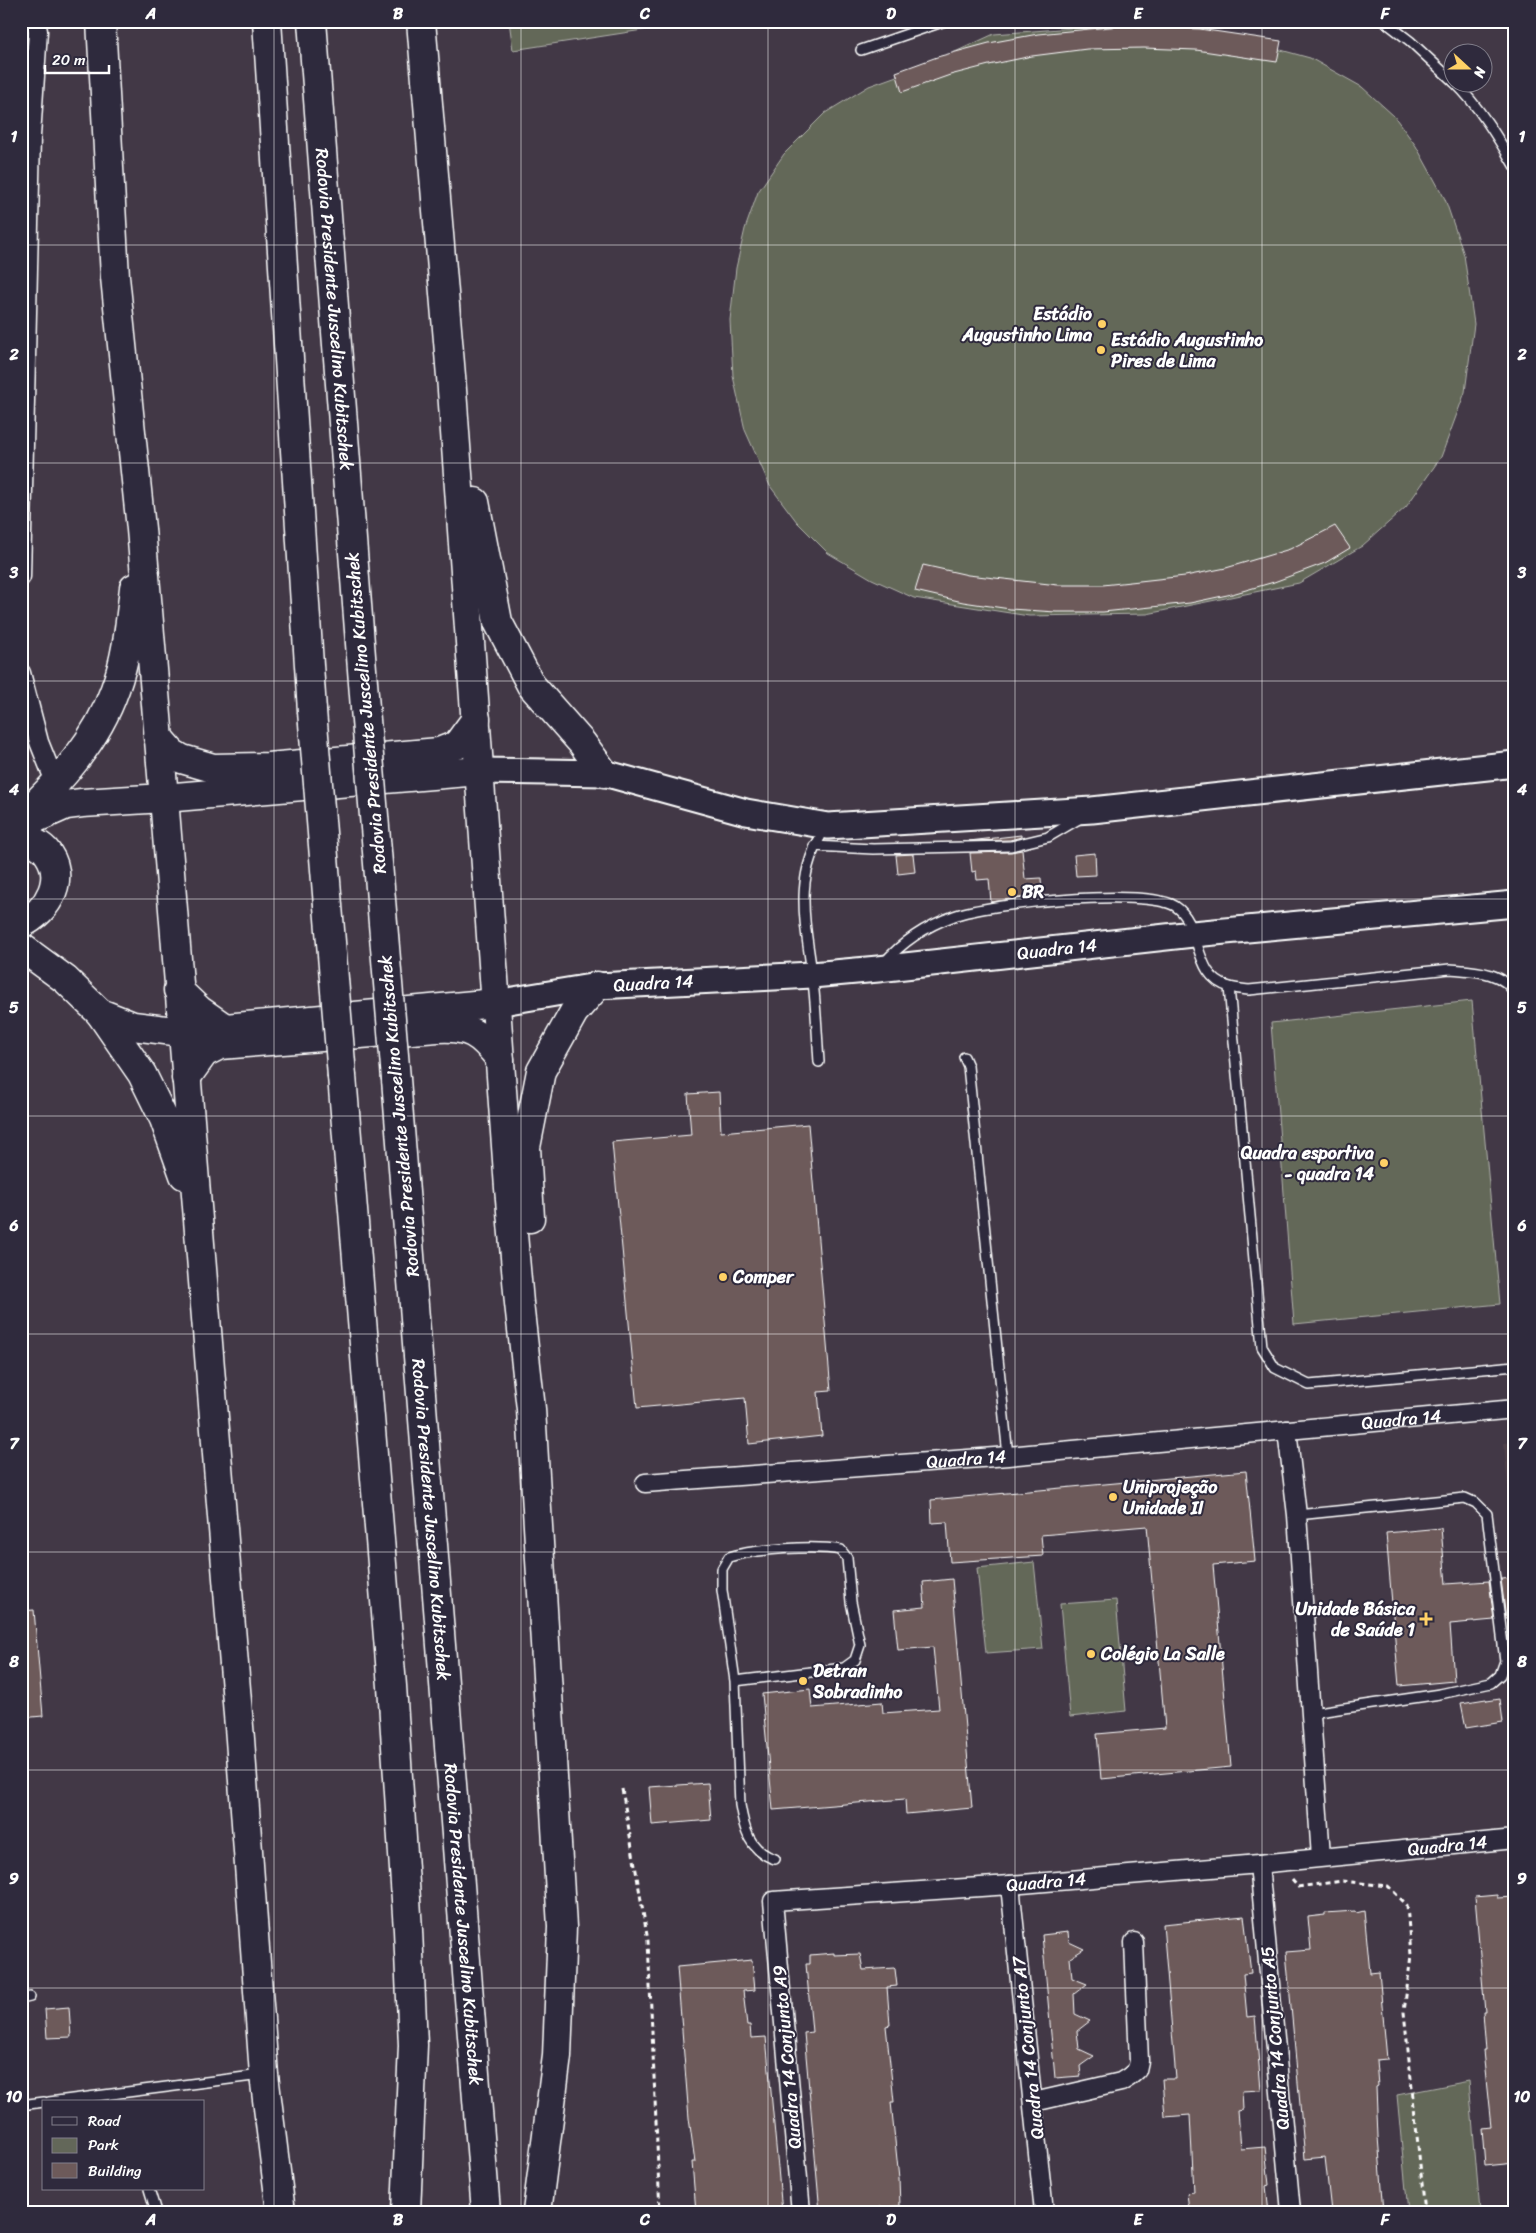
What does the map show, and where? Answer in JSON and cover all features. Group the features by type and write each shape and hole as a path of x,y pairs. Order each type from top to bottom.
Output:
{"main road":[{"path":"101,21 115,276 141,529 164,798 239,1730 264,2075 281,2212"},
{"path":"268,21 312,711 392,1686 408,1930 413,2045 406,2212"},
{"name":"Rodovia Presidente Juscelino Kubitschek","path":"312,21 365,708 486,2212"},
{"path":"421,21 451,376 519,1303 531,1409 562,1927 557,2056 537,2212"},
{"path":"451,376 498,622 531,685 582,743 604,773"},
{"path":"21,825 61,795 77,760 99,724 115,690 130,622 141,529"},
{"path":"158,737 172,753 190,762 213,768 268,767 438,752 457,745 476,720"},
{"path":"21,818 61,795 164,798 479,770 604,773 746,812 821,836 1092,810 1515,764"},
{"path":"21,836 44,849 56,867 55,886 45,905 32,919 21,924"},
{"name":"Quadra 14","path":"496,1003 597,986 812,975 1193,934 1515,904"},
{"path":"21,947 66,980 100,1014 142,1074 164,1119 196,1208"},
{"path":"531,1409 535,1301 526,1147 541,1071 574,1012 597,986"},
{"path":"178,990 199,1010 225,1028"},
{"path":"100,1014 132,1026 182,1032 496,1003"},
{"path":"186,1078 204,1053 220,1045 437,1028 466,1029 489,1044 500,1059"}],"street":[{"path":"21,577 31,136 38,32 36,21"},
{"path":"21,673 39,742 61,795"},
{"name":"Quadra 14","path":"645,1483 1008,1456 1515,1409"},
{"path":"1287,1430 1297,1515 1321,1858"},
{"name":"Quadra 14","path":"772,1902 1010,1885 1259,1864 1515,1839"},
{"name":"Quadra 14 Conjunto A5","path":"1259,1864 1291,2212"},
{"name":"Quadra 14 Conjunto A7","path":"1010,1885 1044,2212"},
{"name":"Quadra 14 Conjunto A9","path":"772,1902 800,2212"},
{"path":"1034,2102 1120,2082 1129,2078 1137,2070 1140,2051 1134,1942"}],"lane":[{"path":"861,50 945,21"},
{"path":"1384,21 1410,41 1444,73"},
{"path":"1464,92 1502,144 1515,167"},
{"path":"819,1062 812,975 804,924 804,896 807,867 821,836"},
{"path":"878,969 899,945 929,927 955,915 1003,905 1069,898 1157,900 1174,906 1182,912 1190,924 1202,963 1217,982 1229,987 1249,990 1450,969 1482,972 1501,979 1515,994"},
{"path":"1229,987 1262,1347 1274,1368 1309,1385 1515,1366"},
{"path":"964,1057 968,1066 1008,1456"},
{"path":"1297,1515 1465,1498 1476,1503 1487,1514 1505,1661 1500,1675 1491,1683 1440,1694 1311,1713"},
{"path":"735,1681 844,1668 855,1660 860,1645 851,1602 847,1558 841,1550 827,1547 744,1553 730,1557 722,1569 722,1590 735,1681 740,1805 749,1840 765,1856 775,1859"},
{"path":"88,2100 128,2098 264,2075"},
{"path":"21,2105 42,2102"},
{"path":"148,2190 156,2212"}],"path":[{"path":"622,1789 648,1941 660,2212"},
{"path":"1278,1862 1298,1887 1342,1881 1388,1886 1407,1905 1411,1955 1404,2012 1425,2212"}],"shaded area":[{"path":"1515,1442 1515,1543 1513,1543 1504,1443"}],"green space":[{"path":"509,21 701,21 513,50"},
{"name":"Estádio Augustinho Pires de Lima","path":"1175,21 1310,58 1362,87 1394,116 1416,146 1445,199 1464,255 1474,324 1465,392 1441,457 1406,507 1362,546 1299,583 1147,614 1029,616 914,598 872,579 828,553 797,522 770,486 745,430 733,376 730,320 736,268 745,229 758,192 784,154 825,113 869,86 927,65 994,34"},
{"name":"Quadra esportiva - quadra 14","path":"1472,1001 1500,1304 1294,1324 1271,1023"},
{"path":"1034,1562 1043,1649 986,1653 977,1568"},
{"path":"1116,1600 1126,1711 1070,1717 1060,1604"},
{"path":"1469,2081 1480,2212 1408,2212 1397,2095"}],"building":[{"path":"1120,26 1200,29 1281,41 1277,62 1196,50 1144,48 1087,49 1032,56 989,65 950,75 902,92 896,72 937,57 989,43 1038,34"},
{"path":"1335,526 1350,548 1325,563 1274,582 1190,603 1103,612 1056,612 1010,609 963,602 915,591 923,565 968,575 1058,585 1103,585 1185,576 1226,568 1290,549"},
{"path":"1021,835 1021,837 1010,840 969,841"},
{"path":"1022,850 1025,879 1041,878 1042,895 991,902 989,879 977,880 976,871 972,872 970,853"},
{"path":"1095,853 1096,875 1076,876 1074,855"},
{"path":"913,854 915,872 898,874 896,855"},
{"name":"Comper","path":"719,1092 721,1132 808,1124 831,1391 818,1392 822,1436 749,1444 745,1398 637,1408 612,1142 691,1135 688,1094"},
{"path":"1246,1471 1255,1561 1213,1565 1231,1767 1101,1779 1097,1734 1165,1728 1147,1526 1041,1535 1043,1556 950,1562 947,1522 932,1523 931,1500"},
{"path":"1441,1528 1446,1584 1489,1581 1494,1620 1450,1624 1454,1681 1399,1686 1386,1533"},
{"path":"1515,1578 1515,1619 1506,1619 1501,1579"},
{"path":"952,1579 972,1808 906,1814 905,1799 773,1810 762,1694 810,1689 812,1708 882,1702 883,1713 939,1709 933,1647 898,1650 894,1610 925,1607 923,1582"},
{"path":"34,1610 43,1716 21,1718 21,1611"},
{"path":"1486,1699 1487,1701 1500,1699 1503,1722 1466,1728 1461,1703"},
{"path":"708,1783 711,1820 652,1825 649,1787"},
{"path":"1497,1895 1497,1898 1515,1897 1515,2163 1485,2166 1482,2128 1491,2127 1483,2051 1486,2051 1483,2012 1485,2012 1475,1897"},
{"path":"1355,1911 1356,1913 1364,1911 1370,1973 1379,1972 1387,2059 1376,2060 1378,2137 1384,2212 1331,2212 1325,2157 1305,2159 1286,1952 1311,1950 1308,1917 1325,1915 1325,1913"},
{"path":"1244,1916 1251,1973 1243,1974 1247,2017 1255,2016 1261,2090 1242,2091 1243,2110 1238,2111 1241,2149 1265,2147 1269,2185 1266,2186 1269,2212 1189,2212 1187,2193 1194,2192 1190,2115 1165,2117 1162,2079 1176,2079 1163,1924"},
{"path":"1068,1932 1069,1942 1084,1949 1070,1958 1072,1978 1087,1984 1074,1994 1075,2014 1090,2021 1077,2031 1079,2049 1094,2056 1080,2066 1081,2076 1055,2078 1042,1935"},
{"path":"834,1953 834,1955 860,1954 863,1970 895,1969 897,1986 887,1987 890,2025 886,2026 894,2102 891,2102 900,2206 880,2207 880,2212 820,2212 804,2033 812,2032 806,1964 810,1964 810,1955"},
{"path":"752,1960 755,1990 743,1991 747,2025 750,2025 751,2038 766,2037 782,2212 696,2212 692,2162 695,2162 689,2118 677,1967"},
{"path":"69,2007 71,2037 47,2038 45,2009"}],"place":[{"name":"Estádio Augustinho Lima","path":"1102,324"},
{"name":"Estádio Augustinho Pires de Lima","path":"1101,350"},
{"name":"BR","path":"1012,892"},
{"name":"Quadra esportiva - quadra 14","path":"1384,1163"},
{"name":"Comper","path":"723,1277"},
{"name":"Uniprojeção Unidade II","path":"1113,1497"},
{"name":"Unidade Básica de Saúde 1","path":"1426,1619"},
{"name":"Colégio La Salle","path":"1091,1654"},
{"name":"Detran Sobradinho","path":"803,1681"}]}
